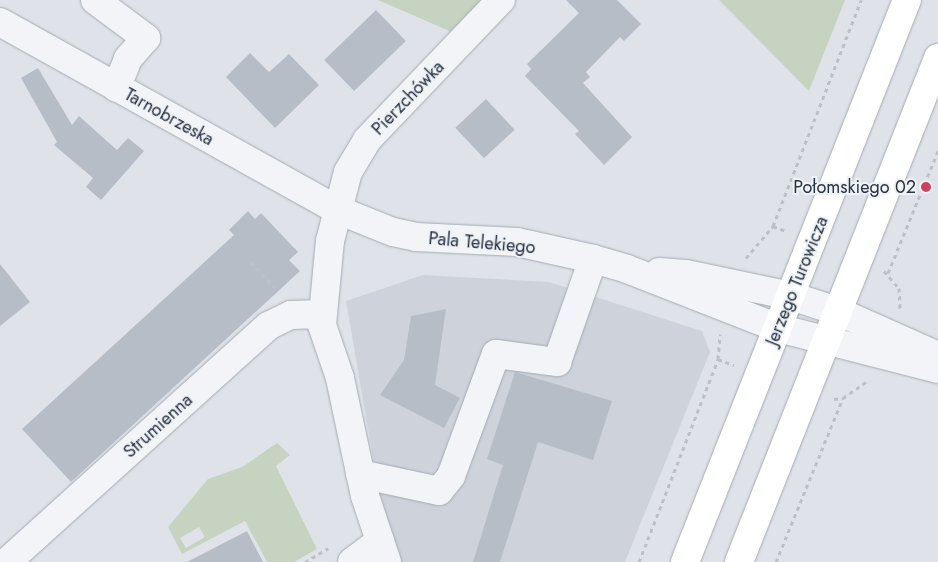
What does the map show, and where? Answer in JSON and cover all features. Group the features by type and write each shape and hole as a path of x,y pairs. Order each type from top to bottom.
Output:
{"main road":[{"name":"Jerzego Turowicza","path":"685,562 907,0"},
{"path":"739,562 938,58"}],"street":[{"path":"95,0 146,38 128,59 116,88"},
{"name":"Pierzchówka","path":"338,210 348,172 367,140 502,0"},
{"name":"Tarnobrzeska","path":"0,22 338,210"},
{"path":"338,210 330,241 321,314 325,343 340,378 360,474 383,551 344,553"},
{"name":"Pala Telekiego","path":"338,210 416,237 517,242 593,259 627,269 778,328 825,343 938,369"},
{"path":"360,474 439,491 450,476 496,354 557,362 593,259"},
{"name":"Pala Telekiego","path":"627,269 686,274 791,296 837,311 938,356"},
{"name":"Strumienna","path":"8,562 268,326 291,315 321,314"}],"path":[{"path":"743,262 773,226 861,0"},
{"path":"888,273 938,152"},
{"path":"251,262 279,292"},
{"path":"882,270 888,273 899,288 899,315"},
{"path":"638,562 718,359 720,332"},
{"path":"718,359 734,365"},
{"path":"776,562 843,398 872,374"},
{"path":"825,398 843,398"},
{"path":"305,562 344,553"}],"shaded area":[{"path":"423,275 549,282 702,331 710,352 625,562 398,562 378,487 346,301"}],"green space":[{"path":"378,0 484,0 454,33"},
{"path":"719,0 845,0 809,91"},
{"path":"277,443 290,455 276,466 317,549 294,562 267,562 245,521 182,554 168,527 208,479 242,467","holes":["199,527 205,537 186,548 180,538"]}],"building":[{"path":"566,0 617,0 641,24 624,41 620,37 586,72 590,77 583,83 632,137 604,165 575,134 579,131 525,76 531,69 527,64 579,13"},
{"path":"376,10 406,41 354,91 324,60"},
{"path":"250,53 269,72 289,54 319,85 275,128 226,77"},
{"path":"38,68 72,125 79,116 117,150 128,138 144,151 101,200 86,187 93,178 54,145 57,142 21,78"},
{"path":"486,99 515,130 484,158 455,128"},
{"path":"248,211 255,219 261,213 298,252 289,260 300,271 71,482 22,429 234,235 229,230"},
{"path":"0,264 30,302 0,326"},
{"path":"446,309 435,385 460,398 444,428 380,395 404,360 411,316"},
{"path":"515,372 612,401 593,460 538,442 500,562 473,562 503,465 487,459"},
{"path":"247,531 263,562 187,562"}],"place":[{"name":"Połomskiego 02","path":"926,187"}]}
